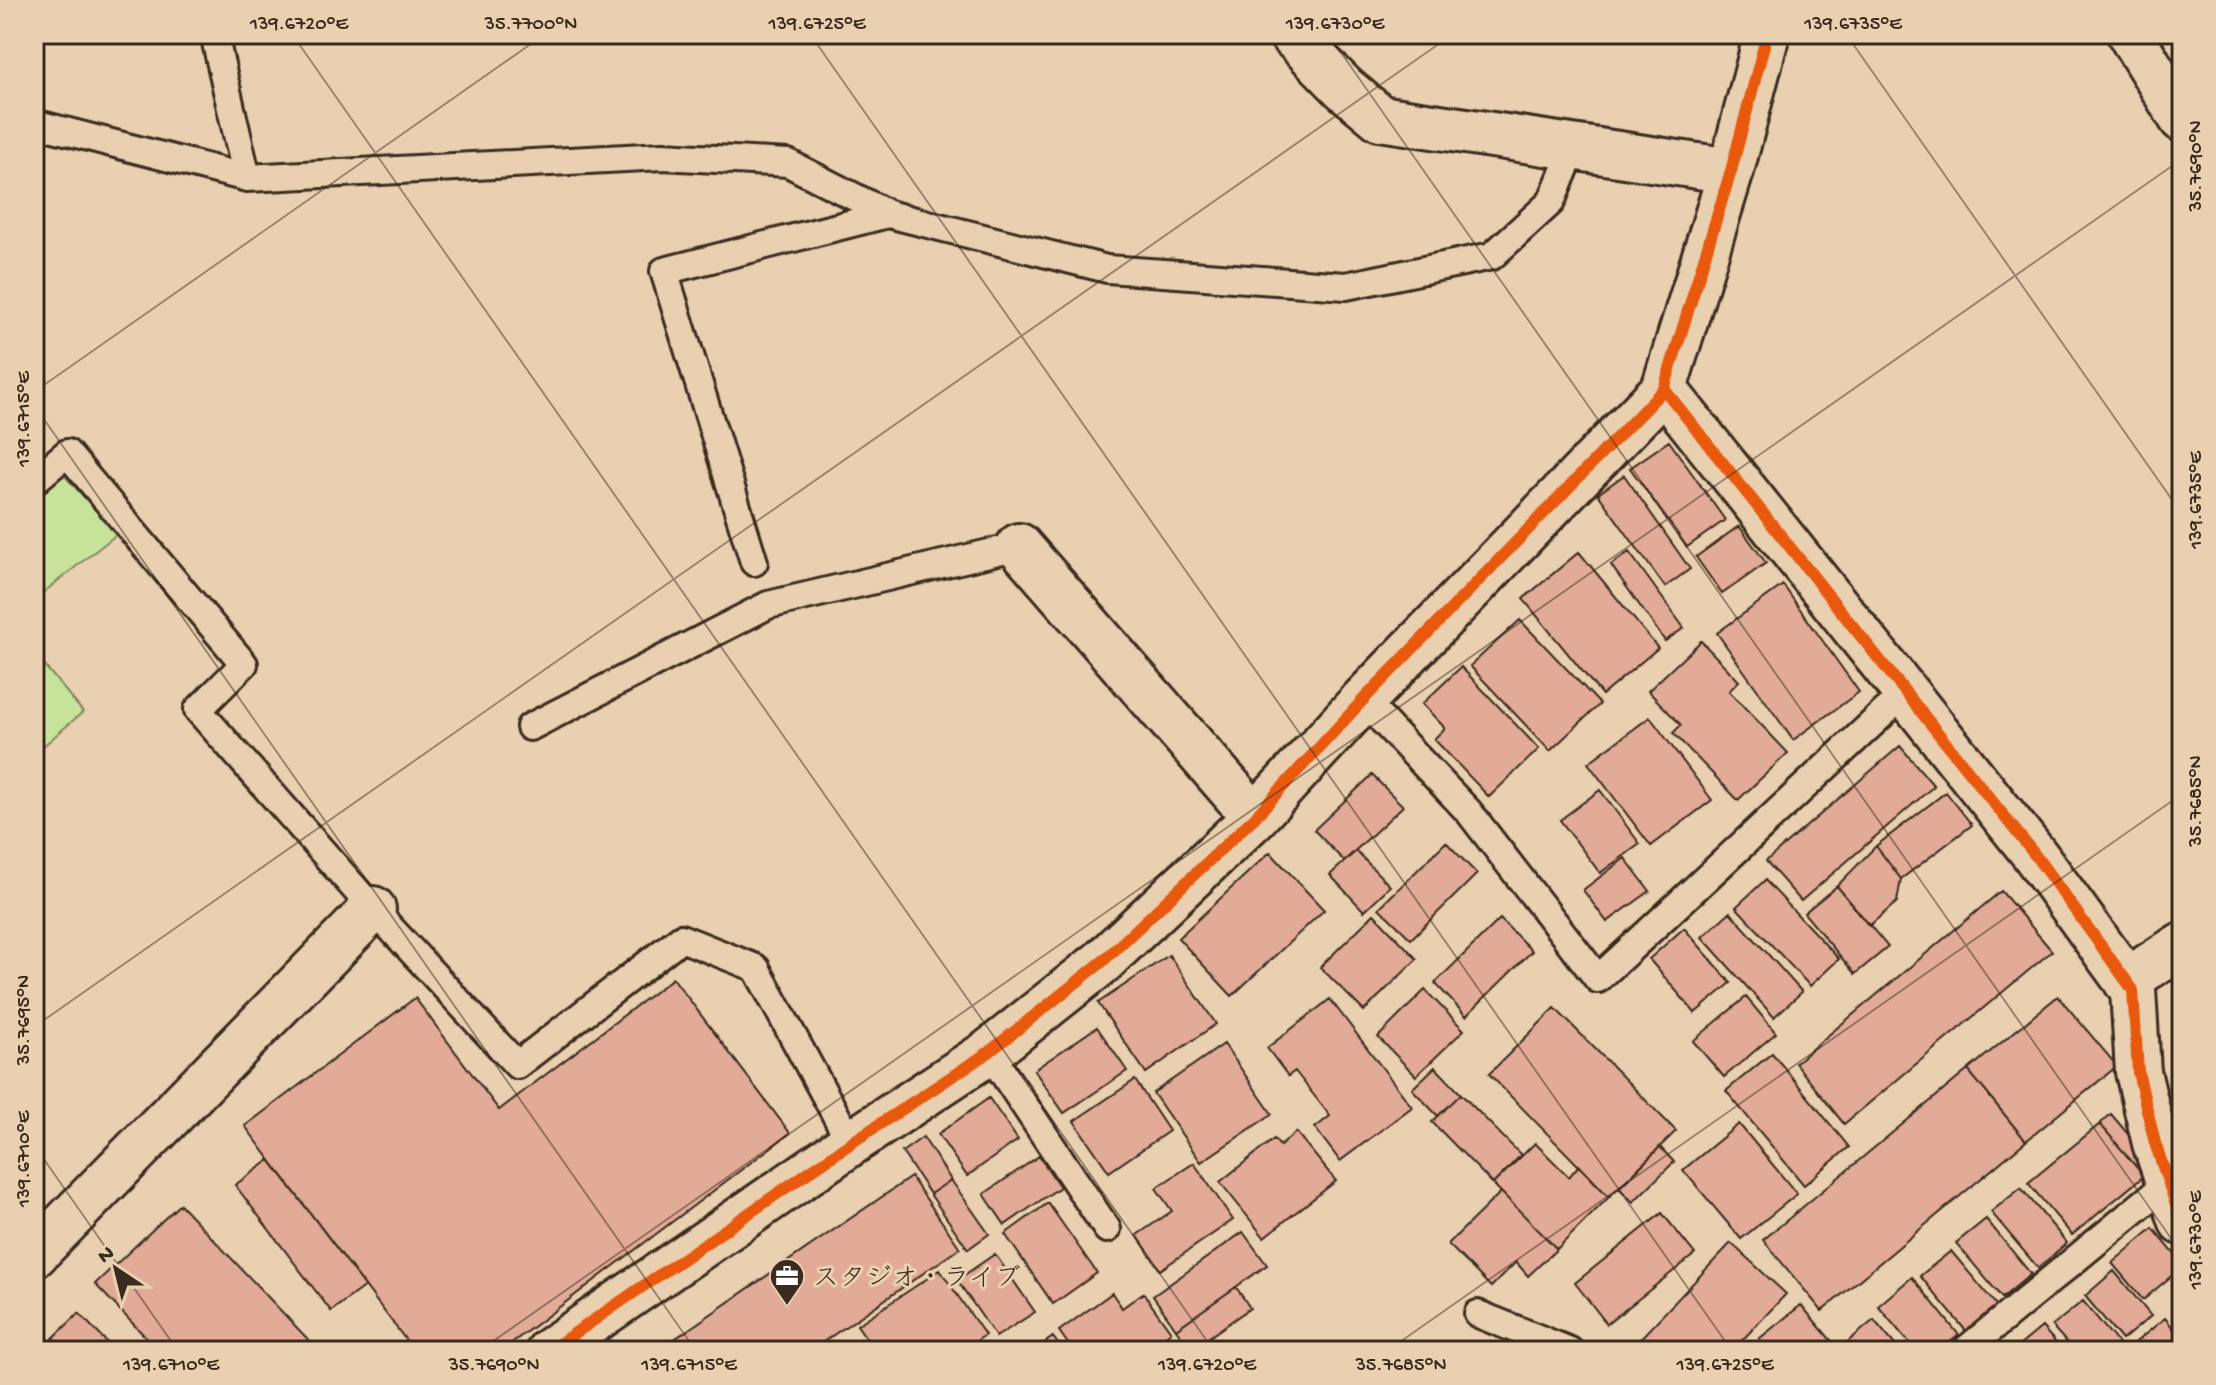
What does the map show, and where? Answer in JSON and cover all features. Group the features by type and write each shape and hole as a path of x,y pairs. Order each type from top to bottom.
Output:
{"street":[{"path":"1291,34 1344,88 1380,118 1731,171"},
{"path":"549,1351 989,1052 1102,962 1255,817 1363,700 1664,389 1731,171 1767,34"},
{"path":"2130,34 2182,119"},
{"path":"1664,389 2035,855 2133,990 2138,1072 2155,1143 2176,1202"},
{"path":"1019,546 1255,817"},
{"path":"34,1255 373,909"},
{"path":"2126,981 2182,945"}],"lane":[{"path":"214,34 247,178"},
{"path":"34,123 247,178 663,156 788,163 888,214 1107,269 1346,286 1492,256 1551,202 1574,147"},
{"path":"754,562 664,271 888,214"},
{"path":"34,481 67,453 244,664 198,710 373,909 517,1065 681,938 756,968 851,1143"},
{"path":"530,727 768,605 1019,546"},
{"path":"1363,700 1469,812 1598,979 1905,693"},
{"path":"989,1052 1107,1229"},
{"path":"1971,1351 1968,1348 2176,1202"},
{"path":"1478,1314 1570,1351"}],"green space":[{"path":"64,475 117,534 34,600 34,500"},
{"path":"34,653 83,712 34,754"}],"building":[{"path":"1669,441 1725,520 1687,547 1630,468"},
{"path":"1624,475 1690,569 1665,587 1598,494"},
{"path":"1739,526 1766,563 1722,594 1696,557"},
{"path":"1579,552 1658,648 1602,695 1523,599"},
{"path":"1629,552 1684,628 1665,641 1611,565"},
{"path":"1783,585 1859,692 1793,740 1717,633"},
{"path":"1520,620 1600,704 1550,751 1470,666"},
{"path":"1701,641 1739,681 1729,691 1788,753 1738,800 1673,733 1681,725 1648,691"},
{"path":"1461,667 1539,749 1489,797 1434,739 1445,728 1422,704"},
{"path":"1650,717 1712,800 1651,846 1588,763"},
{"path":"1900,746 1934,786 1801,901 1766,861"},
{"path":"1372,775 1403,806 1344,861 1314,830"},
{"path":"1600,790 1640,844 1600,873 1560,820"},
{"path":"1946,792 1972,825 1901,879 1876,846"},
{"path":"1446,842 1477,874 1411,939 1379,908"},
{"path":"1876,846 1901,879 1897,902 1869,926 1837,886"},
{"path":"1356,851 1390,886 1364,911 1330,875"},
{"path":"1270,852 1324,910 1232,996 1178,938"},
{"path":"1625,858 1650,891 1607,922 1583,890"},
{"path":"1765,880 1839,959 1810,986 1736,907"},
{"path":"1837,886 1888,947 1855,974 1804,913"},
{"path":"2001,891 2052,951 1844,1124 1795,1063"},
{"path":"1730,912 1802,992 1774,1017 1702,937"},
{"path":"1374,914 1417,959 1364,1011 1320,967"},
{"path":"1500,919 1532,951 1466,1016 1435,983"},
{"path":"1684,928 1731,983 1695,1013 1649,959"},
{"path":"1169,955 1216,1024 1146,1073 1098,1003"},
{"path":"673,978 790,1133 501,1351 414,1351 245,1126 415,998 499,1110"},
{"path":"1425,990 1464,1030 1416,1076 1378,1037"},
{"path":"2058,996 2117,1066 2026,1141 1968,1070"},
{"path":"1746,997 1776,1033 1724,1077 1693,1041"},
{"path":"1330,999 1412,1107 1340,1161 1315,1128 1330,1116 1295,1071 1288,1076 1267,1048"},
{"path":"1555,1008 1676,1131 1609,1197 1489,1074"},
{"path":"1097,1027 1127,1071 1064,1113 1034,1070"},
{"path":"1224,1044 1272,1114 1201,1162 1153,1093"},
{"path":"1772,1053 1849,1147 1804,1185 1726,1091"},
{"path":"1435,1067 1461,1094 1438,1116 1412,1089"},
{"path":"1968,1070 2026,1141 1822,1311 1763,1240"},
{"path":"1135,1080 1169,1131 1109,1172 1074,1121"},
{"path":"1461,1094 1521,1155 1493,1184 1432,1122"},
{"path":"989,1098 1018,1140 967,1176 938,1134"},
{"path":"2111,1114 2150,1160 2138,1169 2100,1124"},
{"path":"1739,1124 1797,1194 1741,1239 1683,1170"},
{"path":"2100,1124 2144,1176 2072,1235 2028,1183"},
{"path":"1296,1132 1336,1181 1264,1237 1220,1182 1274,1139 1280,1146"},
{"path":"923,1137 951,1180 930,1194 902,1152"},
{"path":"1535,1143 1569,1177 1579,1165 1609,1197 1557,1249 1493,1184"},
{"path":"1660,1147 1674,1162 1633,1202 1619,1188"},
{"path":"1039,1156 1060,1187 1005,1225 984,1194"},
{"path":"270,1160 365,1286 331,1311 235,1185"},
{"path":"1194,1163 1233,1220 1160,1270 1137,1235 1172,1211 1156,1188"},
{"path":"911,1177 960,1248 810,1351 657,1351"},
{"path":"951,1180 989,1234 968,1249 930,1194"},
{"path":"2021,1188 2067,1243 2038,1268 1991,1212"},
{"path":"1501,1192 1557,1249 1528,1276 1516,1262 1491,1287 1448,1244"},
{"path":"1048,1203 1097,1273 1053,1304 1005,1234"},
{"path":"180,1204 319,1351 159,1351 95,1284"},
{"path":"1662,1213 1695,1254 1607,1324 1575,1283"},
{"path":"1986,1219 2031,1274 2002,1298 1956,1243"},
{"path":"2153,1228 2182,1267 2143,1300 2112,1263"},
{"path":"1243,1232 1267,1265 1176,1329 1153,1296"},
{"path":"1731,1243 1786,1294 1732,1351 1644,1351 1636,1343"},
{"path":"1951,1251 1997,1306 1966,1331 1920,1276"},
{"path":"995,1254 1035,1312 996,1337 957,1280"},
{"path":"940,1270 985,1335 962,1351 923,1351 917,1343 906,1351 875,1351 857,1325"},
{"path":"2114,1271 2151,1316 2122,1340 2085,1296"},
{"path":"1912,1277 1959,1335 1939,1351 1916,1351 1878,1306"},
{"path":"1236,1287 1250,1308 1191,1350 1176,1329"},
{"path":"1112,1293 1122,1308 1143,1293 1171,1332 1144,1351 1073,1351 1059,1331"},
{"path":"2083,1301 2118,1343 2108,1351 2074,1351 2052,1326"},
{"path":"1801,1305 1835,1345 1828,1351 1769,1351 1759,1339"},
{"path":"79,1313 115,1351 40,1351"},
{"path":"2165,1318 2182,1339 2182,1351 2125,1351"},
{"path":"1874,1320 1900,1351 1851,1351 1845,1344"},
{"path":"2042,1327 2063,1351 2013,1351"},
{"path":"1053,1337 1063,1351 1033,1351"}],"cycle path":[{"path":"549,1351 989,1052 1102,962 1255,817 1363,700 1664,389 1731,171 1767,34"},
{"path":"1664,389 2035,855 2133,990 2138,1072 2155,1143 2182,1222"}],"place":[{"name":"スタジオ・ライブ","path":"787,1307"}]}
